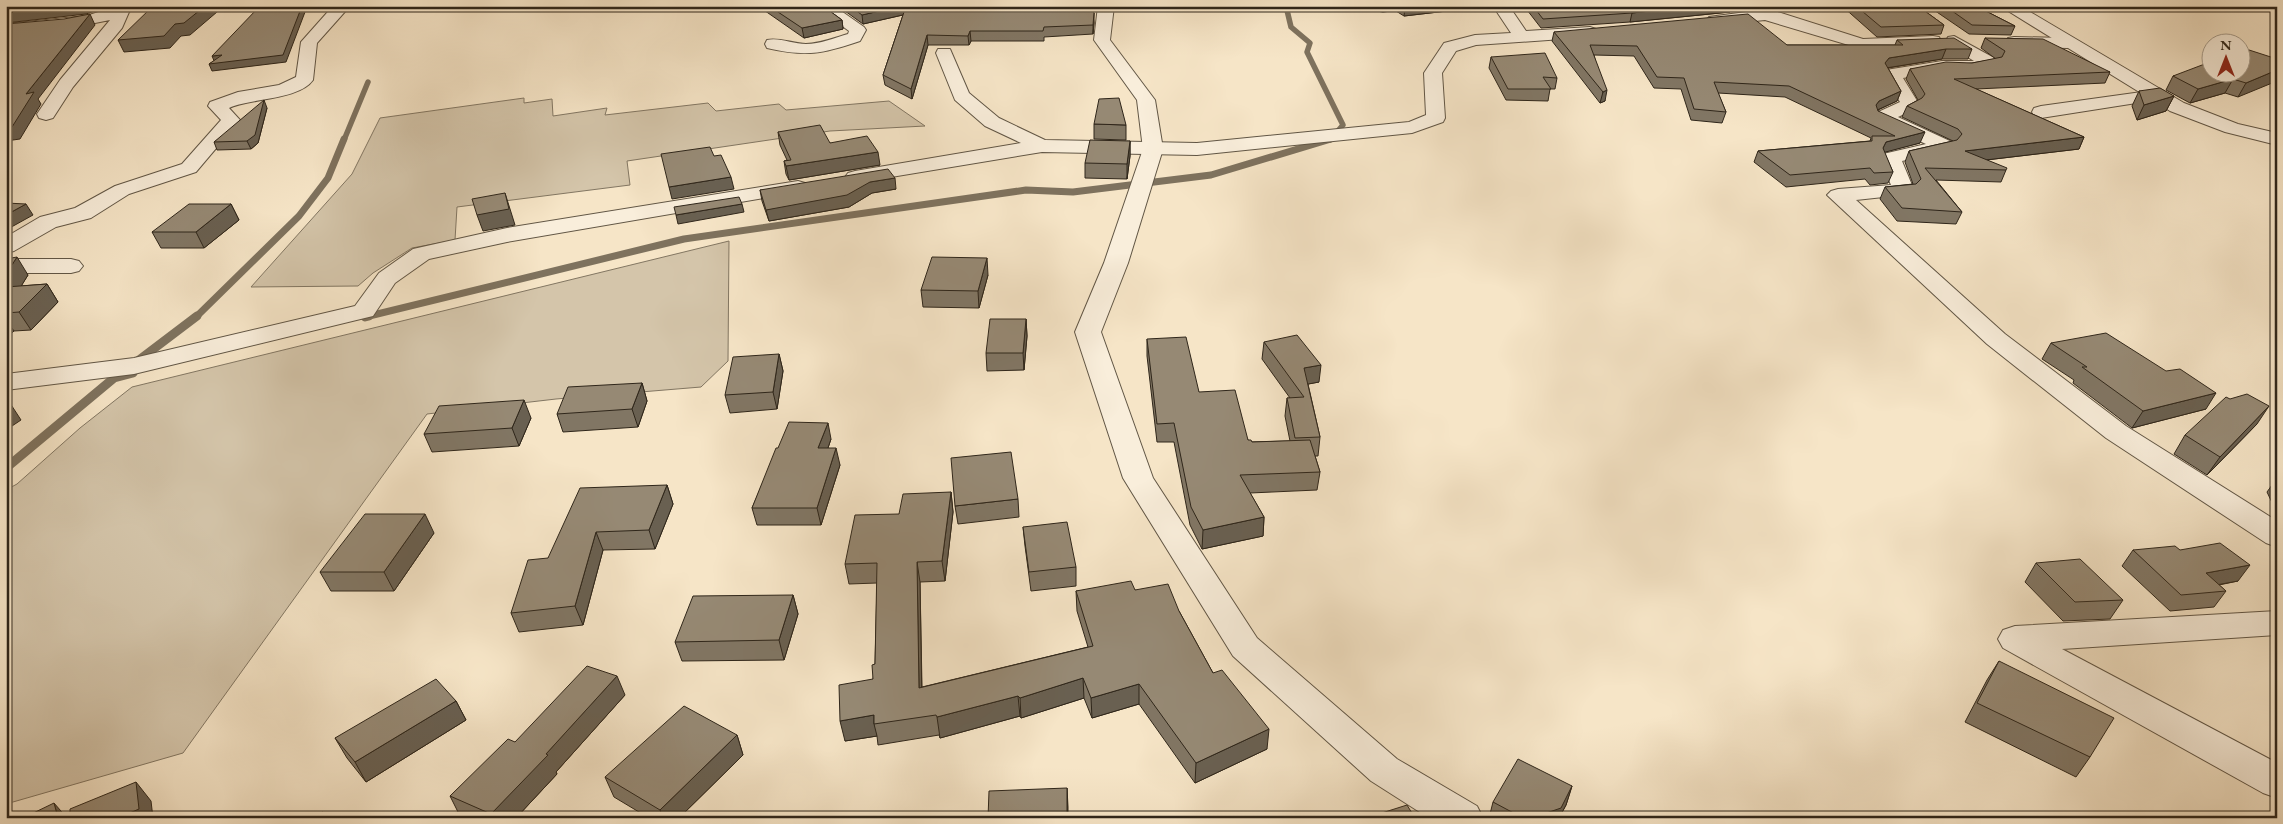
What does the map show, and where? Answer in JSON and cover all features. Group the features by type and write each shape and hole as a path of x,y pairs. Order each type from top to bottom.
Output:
{"street":[{"path":"6,246 48,222 83,213 122,190 189,168 231,120 218,106 238,97 283,90 304,80 309,42 342,6"},
{"path":"773,44 797,50 819,49 854,37 858,30 823,6"},
{"path":"1106,6 1102,40 1146,100 1153,149 1116,263 1088,332 1138,478 1245,647 1384,770 1463,818"},
{"path":"1383,7 1389,6"},
{"path":"1501,6 1521,36"},
{"path":"1745,6 1766,16 1862,44 1954,36 1983,41"},
{"path":"2008,6 2177,107 2232,128 2277,139"},
{"path":"6,28 96,19 126,9"},
{"path":"46,114 66,84 116,25 126,9"},
{"path":"1698,22 1766,16"},
{"path":"6,382 129,366 364,311 387,278 421,254 507,235 1042,146 1197,149 1412,127 1436,118 1433,74 1450,47 1475,40 1610,30"},
{"path":"1954,36 1990,63 1967,67 1942,66 1892,74 1910,104 1883,117 1945,146 1890,158 1904,190 1838,195 1996,338 2116,432 2277,536"},
{"path":"2002,42 2067,43"},
{"path":"944,53 961,96 992,122 1042,146"},
{"path":"2041,112 2156,96"},
{"path":"6,266 71,266"},
{"path":"2277,623 2015,639 2277,782"}],"shaded area":[{"path":"524,98 524,103 552,99 553,116 607,108 605,115 708,103 716,111 779,104 786,110 889,101 925,126 830,131 627,161 630,185 457,207 455,240 412,248 373,273 358,286 251,287 352,174 380,118"},
{"path":"729,241 728,361 701,387 556,399 427,414 183,753 6,804 6,490 17,484 80,428 132,387"}],"building":[{"path":"6,6 53,6 6,11"},
{"path":"153,6 205,6 184,23 175,24 164,36 118,40"},
{"path":"302,6 283,55 209,64 222,55 212,56 258,8"},
{"path":"769,6 823,6 842,20 802,28"},
{"path":"850,6 901,6 862,15"},
{"path":"906,6 1092,6 1094,13 1093,25 1044,27 1043,31 970,31 968,36 927,35 911,89 883,75"},
{"path":"1533,6 1697,6 1632,13 1543,19"},
{"path":"1856,6 1918,6 1944,25 1881,27"},
{"path":"1945,6 1976,6 2015,26 1972,25"},
{"path":"90,14 26,94 34,92 12,127 6,127 6,24 64,19"},
{"path":"1748,14 1787,45 1903,45 1897,40 1954,38 1972,49 1946,49 1889,58 1885,63 1901,91 1879,101 1876,105 1878,111 1925,132 1886,142 1883,148 1893,172 1874,173 1870,168 1790,175 1758,151 1872,141 1872,136 1895,136 1789,86 1714,82 1726,112 1694,109 1684,78 1657,77 1637,46 1590,45 1607,90 1603,92 1554,32"},
{"path":"1985,38 2043,39 2110,72 1954,79 2084,137 1965,151 2007,168 2006,170 1925,168 1962,212 1902,208 1885,187 1916,184 1921,179 1909,151 1957,140 1962,134 1958,129 1907,106 1922,98 1925,94 1910,69 1946,62 1972,63 2002,57 2005,51"},
{"path":"2250,50 2277,59 2277,70 2250,81"},
{"path":"1545,53 1557,78 1543,77 1551,89 1508,89 1491,57"},
{"path":"2200,66 2200,82 2222,82 2198,89 2173,76"},
{"path":"2160,88 2174,96 2144,105 2139,91"},
{"path":"1119,98 1126,125 1094,124 1099,99"},
{"path":"264,100 255,135 247,141 214,142"},
{"path":"820,125 830,143 867,136 878,152 786,166 784,161 791,160 778,132"},
{"path":"1090,140 1130,141 1127,164 1085,163"},
{"path":"710,147 714,156 721,155 731,177 669,187 661,154"},
{"path":"888,169 895,178 870,182 847,195 766,210 760,190"},
{"path":"505,193 509,209 477,215 472,199"},
{"path":"739,197 742,204 676,215 674,207"},
{"path":"6,203 26,204 6,215"},
{"path":"189,204 231,204 196,232 152,232"},
{"path":"17,257 6,274 6,259"},
{"path":"932,257 987,258 978,291 921,290"},
{"path":"47,284 19,312 6,313 6,287"},
{"path":"990,319 1026,319 1023,353 986,353"},
{"path":"2106,333 2166,371 2180,369 2216,393 2143,411 2082,367 2087,367 2051,343"},
{"path":"1297,335 1321,365 1304,368 1320,437 1295,438 1287,398 1304,397 1264,342"},
{"path":"1186,337 1199,392 1235,390 1248,440 1252,442 1310,440 1320,472 1240,475 1264,517 1203,530 1191,507 1174,423 1157,424 1147,339"},
{"path":"779,354 773,392 725,395 733,357"},
{"path":"642,383 632,409 557,414 568,387"},
{"path":"2247,394 2269,406 2220,457 2185,435 2226,397 2230,399"},
{"path":"524,400 512,428 424,434 439,406"},
{"path":"789,422 828,423 818,448 836,448 817,508 752,508 776,448 778,448"},
{"path":"1011,452 1018,499 955,506 951,458"},
{"path":"667,485 649,530 596,532 575,606 511,613 528,560 548,558 580,488"},
{"path":"951,492 942,561 917,562 919,688 1093,646 1076,591 1131,581 1135,590 1168,584 1179,611 1213,673 1222,670 1269,729 1196,763 1139,684 1091,698 1083,678 1020,698 1018,696 937,717 936,715 874,724 874,715 840,721 839,685 873,679 872,665 875,664 877,563 845,564 855,515 899,514 903,494"},
{"path":"365,514 425,514 384,572 320,572"},
{"path":"1067,522 1076,567 1029,572 1023,527"},
{"path":"2220,543 2250,565 2206,573 2226,591 2181,595 2133,550 2175,546 2180,550"},
{"path":"2080,559 2123,600 2075,602 2036,563"},
{"path":"793,595 779,640 675,642 693,596"},
{"path":"1999,661 2114,718 2090,757 1977,703"},
{"path":"587,666 617,676 546,754 548,755 491,814 450,796 508,739 515,742"},
{"path":"436,679 456,701 355,762 335,738"},
{"path":"684,706 737,735 660,810 605,777"},
{"path":"1518,759 1572,786 1561,808 1532,818 1523,818 1493,802"},
{"path":"136,782 139,809 118,818 70,818 70,809"},
{"path":"1067,788 1067,818 988,818 989,791"},
{"path":"54,803 58,818 23,818"},
{"path":"1407,805 1415,818 1366,818"},
{"path":"323,812 326,818 312,818"}],"waterway":[{"path":"1286,6 1291,27 1310,43 1307,52 1343,125 1331,139"},
{"path":"344,140 368,82"},
{"path":"196,317 299,216 328,178 344,139"},
{"path":"369,316 365,317 684,239 1026,190 1073,192 1211,175 1331,139"},
{"path":"135,363 197,316"},
{"path":"6,468 114,378 133,373"}]}
